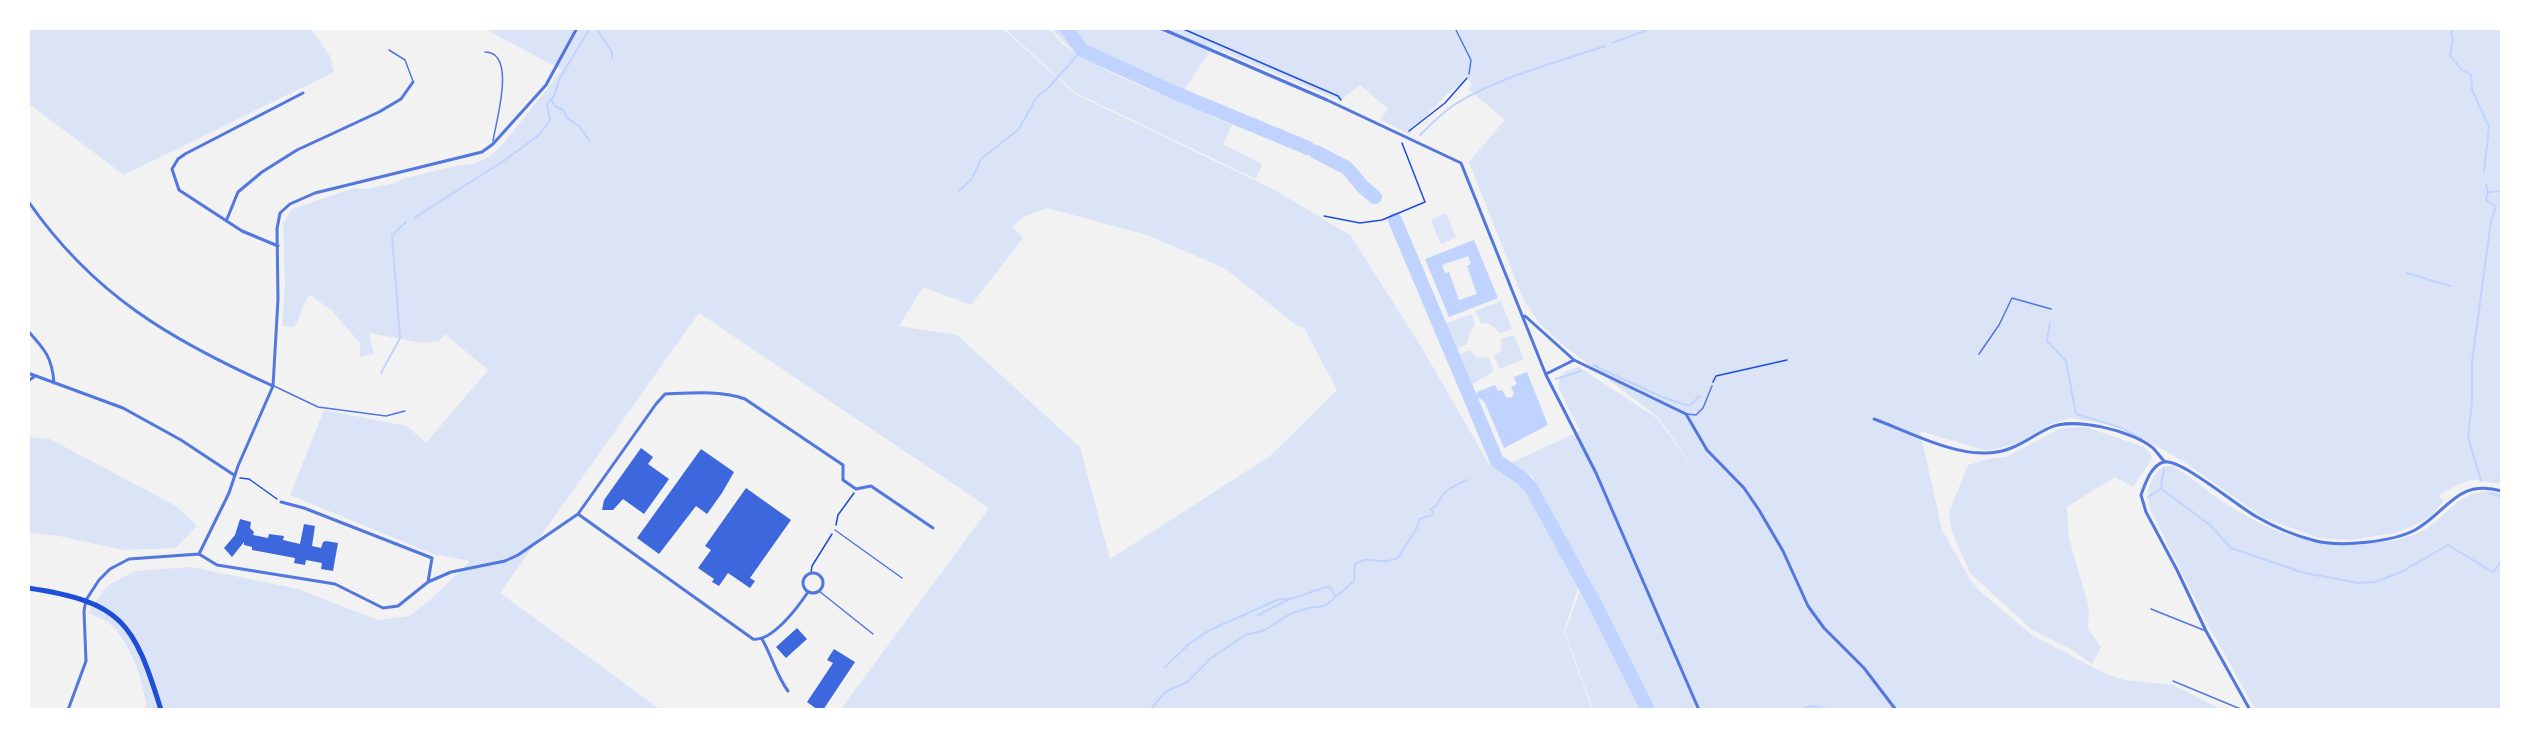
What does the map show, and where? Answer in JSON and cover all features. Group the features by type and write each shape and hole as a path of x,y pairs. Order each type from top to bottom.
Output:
{"main road":[{"path":"28,588 86,600 104,609 131,633 142,652 161,710"}],"street":[{"path":"199,554 229,493 234,475 273,386 279,299 280,213 298,200 315,193 482,152 493,144 546,85 577,28"},
{"path":"1160,28 1348,110 1461,163 1524,315 1546,375 1596,473 1699,710"},
{"path":"227,219 238,192 262,172 297,150 348,128 394,104 401,99 413,82"},
{"path":"278,246 242,231 179,189 172,169 178,159 303,93"},
{"path":"28,201 50,232 73,258 116,297 145,319 229,366 273,386"},
{"path":"1524,315 1574,360 1686,414 1707,450 1744,489 1759,510 1824,628 1864,669 1896,710"},
{"path":"28,331 47,353 53,365 54,383"},
{"path":"1546,375 1574,360"},
{"path":"28,373 123,408 161,428 234,475"},
{"path":"28,381 35,376"},
{"path":"68,710 86,661 84,611 86,600 105,573 124,560 199,554 217,565 335,584 383,608 398,606 428,582 451,572 505,561 518,555 578,514 665,394 734,395 745,399 843,465 843,480 856,489 871,486 933,528"},
{"path":"1874,419 1963,452 1987,453 2020,446 2059,424 2071,422 2097,425 2151,447 2164,462 2181,465 2258,518 2284,531 2319,541 2351,543 2379,540 2406,533 2423,524 2449,500 2468,490 2490,488 2502,491"},
{"path":"2164,462 2156,467 2148,478 2141,495 2142,502 2206,631 2250,710"},
{"path":"281,502 304,508 432,558 428,582"},
{"path":"578,514 753,639 762,639 793,613 808,592 819,591 823,584 821,577 811,573 807,574 802,582 808,592"},
{"path":"762,639 780,680 788,691"}],"lane":[{"path":"1455,28 1472,60 1468,74"},
{"path":"389,50 405,60 413,82"},
{"path":"485,52 498,56 502,69 502,89 493,144"},
{"path":"1979,354 1999,325 2012,298 2051,309"},
{"path":"273,386 318,407 386,416 405,411"},
{"path":"1686,414 1696,415 1703,408 1712,386"},
{"path":"835,530 902,578"},
{"path":"819,591 873,634"},
{"path":"2151,609 2206,631"},
{"path":"2173,681 2243,710"}],"path":[{"path":"1181,28 1338,96 1348,110"},
{"path":"1404,136 1445,103 1466,81 1468,74"},
{"path":"1324,216 1360,223 1382,220 1425,202 1399,134"},
{"path":"1712,386 1716,376 1787,360"},
{"path":"234,475 249,478 281,502"}],"shaded area":[{"path":"29,28 311,29 330,56 334,72 124,175 29,104"},
{"path":"485,29 1003,29 1075,94 1273,189 1350,235 1419,343 1489,464 1532,484 1581,578 1564,632 1592,709 841,709 989,508 699,313 500,593 660,709 147,709 139,675 125,642 110,624 88,613 110,584 135,571 191,567 298,589 378,620 409,616 431,599 470,561 433,554 290,495 324,410 407,426 426,443 488,370 445,334 439,341 422,343 369,333 374,354 360,357 360,343 331,310 310,295 294,327 282,326 285,283 283,223 292,209 354,188 365,189 395,183 402,179 460,165 474,164 490,156 502,145 562,70","holes":["1047,208 1147,235 1224,268 1296,325 1304,328 1337,390 1270,456 1110,559 1080,447 957,335 899,326 923,287 971,305 1023,238 1013,227 1023,217"]},
{"path":"1005,29 1050,29 1062,44 1109,72 1232,125 1223,144 1262,164 1256,179 1076,93"},
{"path":"1052,29 2501,29 2501,483 2473,480 2458,485 2438,496 2444,500 2431,516 2395,533 2350,540 2319,538 2264,518 2181,460 2122,426 2069,418 2049,425 2019,443 1987,451 1920,431 1942,530 1971,581 1981,592 2032,635 2104,673 2125,680 2173,685 2221,709 1593,709 1565,632 1585,577 1532,476 1508,464 1580,431 1558,387 1560,377 1566,371 1579,367 1658,419 1706,486 1659,418 1563,345 1540,324 1523,299 1469,162 1505,120 1468,89 1472,85 1466,76 1459,86 1447,94 1409,134 1380,120 1388,109 1360,85 1340,101 1213,47 1178,99 1093,63 1064,42"},
{"path":"1446,213 1456,237 1443,244 1440,243 1431,220"},
{"path":"1501,301 1512,329 1500,333 1490,324 1481,323 1475,311"},
{"path":"1472,314 1475,325 1469,333 1467,344 1455,350 1444,324"},
{"path":"1514,335 1524,359 1500,369 1494,356 1501,350 1501,339"},
{"path":"1470,350 1476,357 1489,358 1494,371 1471,385 1457,355"},
{"path":"2086,427 2144,447 2152,459 2133,487 2115,477 2067,507 2069,538 2089,608 2088,629 2101,647 2092,664 2072,650 2032,630 1970,573 1952,532 1949,512 1968,465 2006,457 2061,428"},
{"path":"28,437 50,439 176,506 197,526 176,548 123,550 59,536 29,533"},
{"path":"2165,466 2173,466 2225,503 2260,523 2297,537 2335,544 2355,545 2409,537 2427,528 2469,495 2489,491 2501,493 2501,709 2255,709 2206,621 2150,509 2148,496 2150,484 2155,474"}],"water":[{"path":"1474,240 1498,298 1449,317 1425,259","holes":["1468,256 1471,264 1467,266 1477,294 1459,300 1449,272 1445,273 1442,265"]},
{"path":"1527,372 1548,425 1504,448 1485,403 1476,397 1477,392 1495,385 1498,391 1502,390 1507,398 1512,397 1514,393 1511,387 1517,384 1514,377"}],"building":[{"path":"641,448 653,457 648,464 669,479 644,514 623,499 613,510 602,510 604,500"},
{"path":"701,449 734,472 707,514 696,506 659,554 637,538"},
{"path":"746,488 791,520 750,578 755,581 750,588 728,573 719,586 712,582 714,579 698,568 711,550 705,546"},
{"path":"240,519 251,522 250,528 254,532 253,535 268,538 269,534 284,536 283,540 300,544 304,524 315,526 312,546 321,548 323,542 326,541 338,543 333,571 321,569 322,563 306,560 305,565 294,563 295,558 252,550 252,547 244,545 244,542 232,557 224,548 235,535"},
{"path":"797,628 807,639 786,658 776,647"},
{"path":"834,649 855,662 823,710 818,710 807,702 833,663 827,660"}],"waterway":[{"path":"414,218 505,160 539,135 550,120 547,104 554,96 560,78 590,28"},
{"path":"596,28 612,52 612,58"},
{"path":"1066,28 1082,50 1173,92 1308,148"},
{"path":"1612,43 1653,28"},
{"path":"2453,28 2450,55 2461,69 2471,75 2472,90 2489,127 2484,171"},
{"path":"1420,135 1436,119 1470,95 1527,71 1605,46"},
{"path":"959,191 972,179 981,159 1019,129 1036,98 1082,50"},
{"path":"551,99 555,106 563,110 567,118 579,126 589,140"},
{"path":"1316,152 1347,168 1375,197"},
{"path":"2486,184 2488,192"},
{"path":"2481,481 2468,437 2472,401 2472,362 2491,221 2496,207 2486,200 2488,192 2502,191"},
{"path":"1395,220 1497,461 1523,479 1531,488 1597,608 1648,710"},
{"path":"381,373 400,338 392,235 406,222"},
{"path":"2407,273 2450,286"},
{"path":"2050,322 2047,341 2066,361 2076,414 2122,428 2142,439"},
{"path":"1593,365 1662,397 1689,406 1700,396"},
{"path":"1556,379 1581,371"},
{"path":"1503,472 1507,468"},
{"path":"2164,469 2161,486 2164,491 2210,525 2231,548 2304,573 2358,583 2375,582 2401,572 2448,545 2493,572 2502,561"},
{"path":"1150,710 1165,692 1187,682 1210,659 1245,635 1265,630 1290,614 1308,608 1325,606 1354,581 1355,564 1366,560 1387,561 1399,557 1420,519 1432,515 1431,509 1437,505 1445,493 1467,480"},
{"path":"2148,497 2162,488"},
{"path":"2490,493 2502,497"},
{"path":"1165,667 1190,643 1210,630 1277,600 1294,598 1329,586 1335,596"},
{"path":"1258,615 1290,599"},
{"path":"1797,710 1812,706 1834,710"}]}
